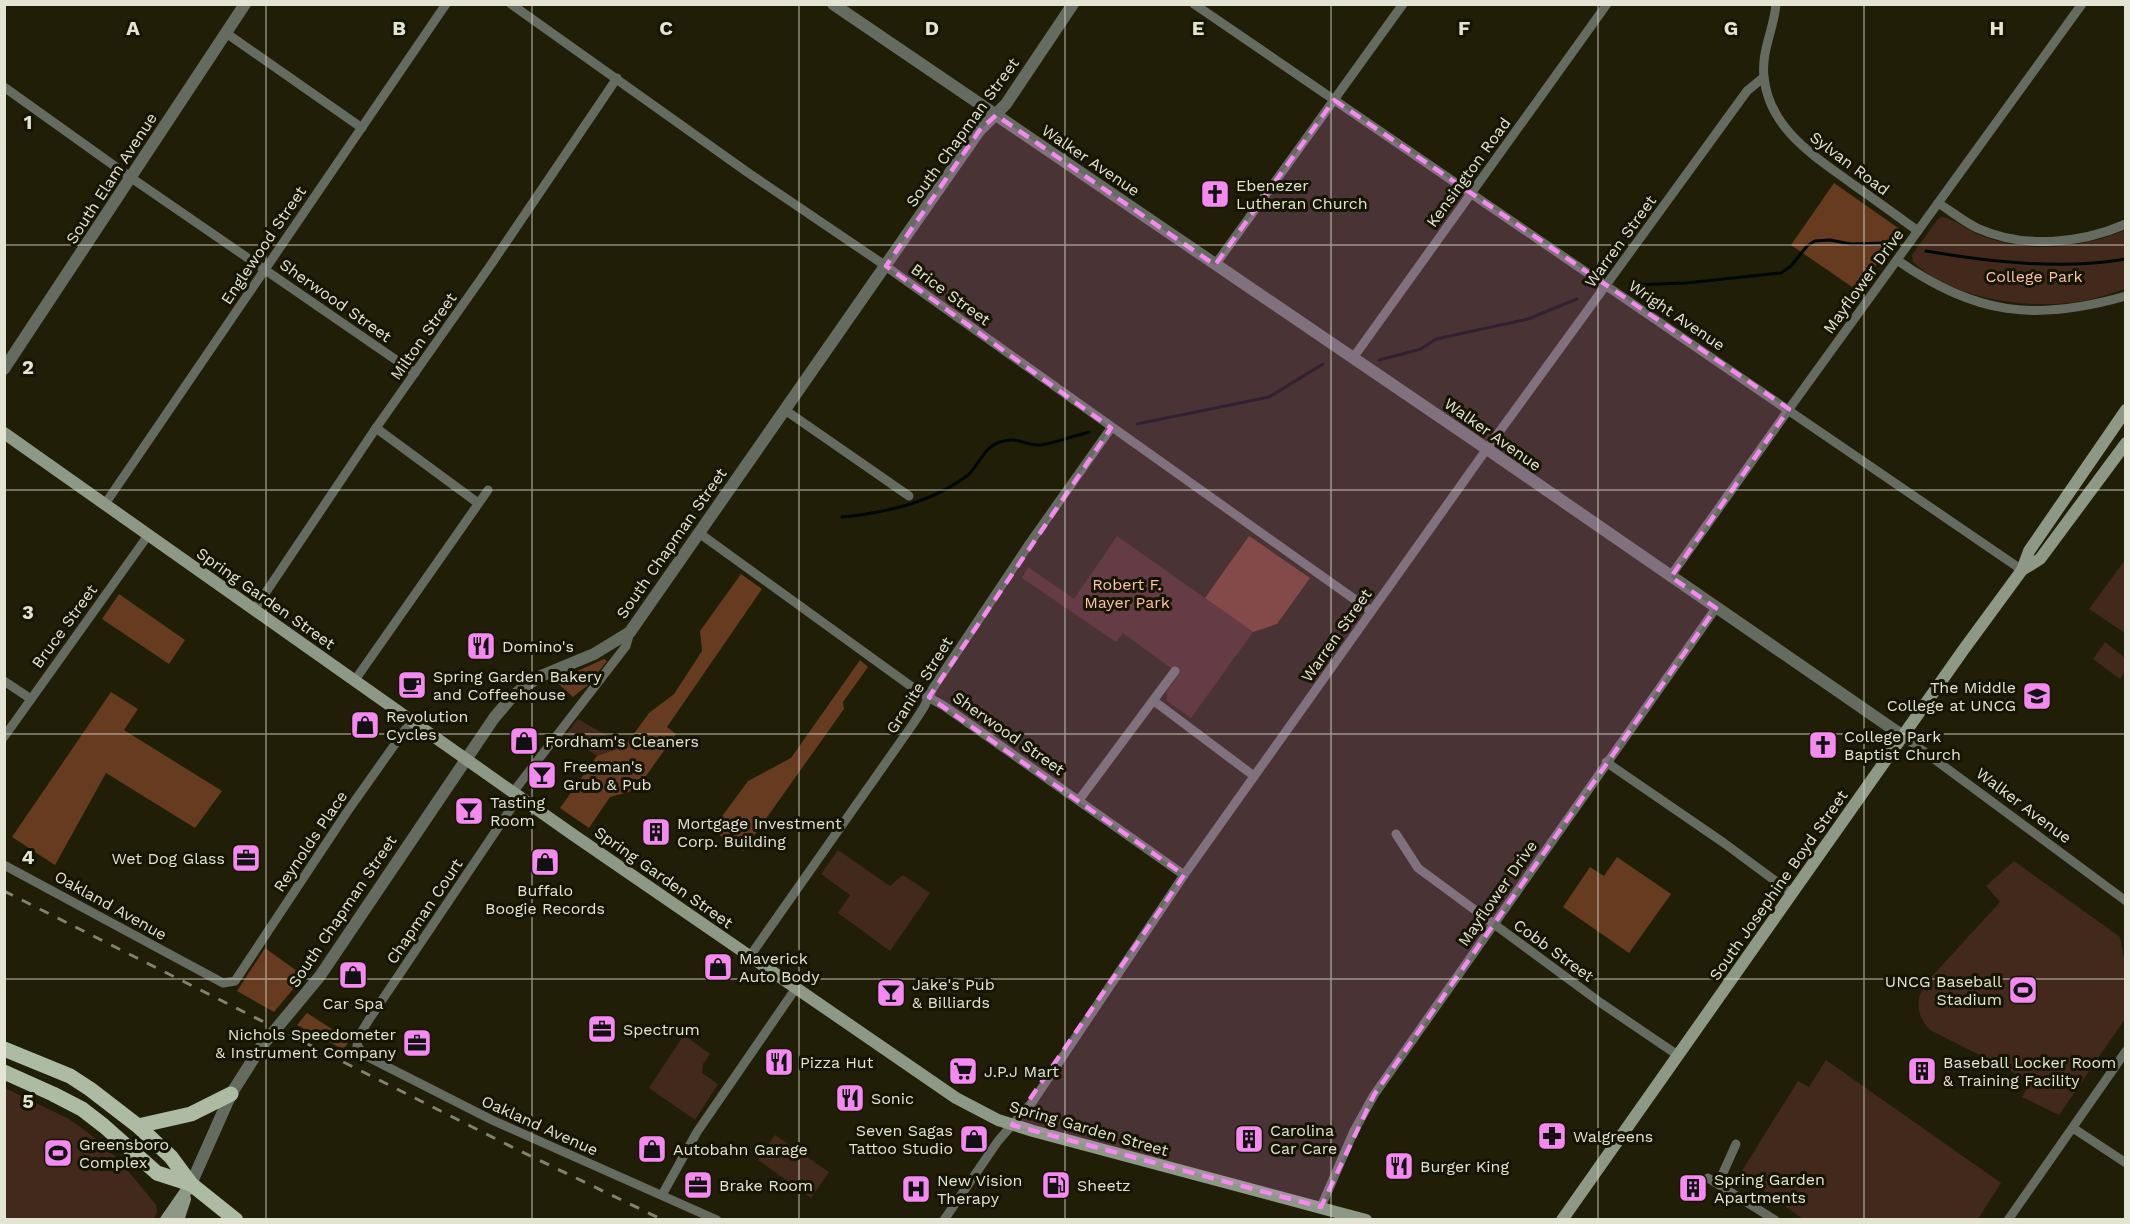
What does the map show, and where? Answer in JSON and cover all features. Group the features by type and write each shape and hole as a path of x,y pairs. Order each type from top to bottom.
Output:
{"main road":[{"name":"South Josephine Boyd Street","path":"1562,1220 2022,570 2029,551 2126,410"},
{"name":"Spring Garden Street","path":"4,433 254,610 956,1098 1012,1125 1366,1220"},
{"name":"South Josephine Boyd Street","path":"2022,570 2040,559 2126,443"},
{"path":"4,1049 70,1077 138,1126 171,1157 190,1184 236,1220"},
{"path":"4,1072 82,1109 157,1173 190,1184"},
{"path":"138,1126 196,1112 231,1094"},
{"path":"166,1220 190,1184"},
{"path":"178,1220 190,1184"}],"street":[{"name":"South Elam Avenue","path":"4,369 245,4"},
{"name":"Englewood Street","path":"105,504 446,4"},
{"name":"Brice Street","path":"512,4 747,172 886,266 1371,611"},
{"name":"Walker Avenue","path":"833,4 1903,736 2126,902"},
{"name":"South Chapman Street","path":"190,1184 231,1094 261,1047 320,976 503,707 525,686 542,676 594,654 630,632 979,131 1006,104 1073,4"},
{"name":"Wright Avenue","path":"1194,4 2022,570"},
{"path":"1215,265 1403,4"},
{"name":"Kensington Road","path":"1353,358 1607,4"},
{"name":"Sylvan Road","path":"1776,4 1765,48 1764,77 1772,106 1779,120 1801,146 1918,231"},
{"name":"Mayflower Drive","path":"1670,577 2082,4"},
{"path":"226,33 362,128"},
{"name":"Warren Street","path":"944,1220 998,1141 1033,1101 1184,875 1486,449 1747,91 1764,77"},
{"name":"Milton Street","path":"254,610 376,428 490,266 617,78"},
{"name":"Sherwood Street","path":"4,87 130,177 415,373"},
{"path":"1938,203 1978,228 2023,240 2073,239 2101,234 2126,225"},
{"path":"1897,260 1945,290 1978,303 2002,308 2028,311 2068,310 2126,296"},
{"path":"785,410 909,496"},
{"path":"376,428 478,503"},
{"name":"Granite Street","path":"750,956 913,724 933,688 1029,544 1111,428"},
{"path":"355,680 488,490"},
{"name":"Sherwood Street","path":"699,533 1184,875"},
{"name":"Bruce Street","path":"4,737 149,534"},
{"name":"Mayflower Drive","path":"1321,1207 1354,1131 1374,1095 1716,608"},
{"name":"Chapman Court","path":"357,1046 358,1036 517,793 577,707 626,645 630,632"},
{"path":"1079,800 1175,672"},
{"path":"4,681 31,699"},
{"path":"1154,700 1254,776"},
{"name":"Reynolds Place","path":"235,981 347,812 412,720"},
{"path":"1606,762 1724,843 1793,894"},
{"name":"Cobb Street","path":"1396,834 1418,868 1601,1003 1679,1056"},
{"name":"Oakland Avenue","path":"4,865 223,983 235,981"},
{"path":"662,1195 698,1132 796,988"},
{"name":"Oakland Avenue","path":"357,1046 366,1056 451,1101 717,1220"},
{"path":"2008,1220 2126,1051"},
{"path":"2073,1128 2126,1163"},
{"path":"1718,1184 1736,1144"},
{"path":"1708,1178 1775,1220"}],"highlighted area":[{"path":"1334,100 1789,409 1671,577 1716,608 1374,1095 1321,1207 1012,1125 1184,875 929,697 1111,428 886,266 979,131 996,115 1215,265"}],"green space":[{"name":"College Park","path":"1942,217 1997,241 2034,247 2072,245 2125,230 2125,289 2101,297 2056,304 2012,302 1968,293 1929,275 1913,262 1912,255 1938,219"},
{"name":"Robert F. Mayer Park","path":"1117,536 1253,632 1191,718 1167,701 1167,691 1179,674 1123,633 1116,642 1022,578 1028,567 1074,599"},
{"path":"2125,560 2126,633 2089,609"},
{"path":"2105,642 2125,658 2125,671 2120,679 2093,659"},
{"path":"578,719 625,746 597,756 566,734"},
{"path":"838,850 890,886 903,875 930,893 890,951 838,913 850,895 821,874"},
{"name":"UNCG Baseball Stadium","path":"2014,861 2120,937 2125,964 2125,1019 2059,1115 2022,1097 2031,1081 1930,1030 1922,1020 1919,1009 1919,998 1924,985 2000,902 1986,886"},
{"path":"684,1035 710,1054 703,1064 702,1073 718,1084 695,1120 649,1088"},
{"path":"1826,1060 2001,1183 1978,1219 1803,1219 1740,1174 1798,1081 1809,1087"},
{"name":"Greensboro Complex","path":"5,1088 69,1119 90,1134 119,1160 156,1205 157,1212 154,1219 5,1219"},
{"path":"775,1135 829,1172 811,1198 758,1160"}],"shaded area":[{"path":"1834,183 1901,230 1858,291 1791,245"},
{"path":"1249,536 1310,578 1277,624 1253,632 1205,598"},
{"path":"741,574 762,589 667,727 676,734 643,780 629,792 610,797 589,828 560,808 597,756 625,746 649,713 674,694 702,651 700,631"},
{"path":"119,594 185,640 169,664 102,619"},
{"path":"604,659 607,661 588,685 573,697 555,681"},
{"path":"860,660 868,667 843,702 844,709 743,851 712,830 748,781 791,758"},
{"path":"111,692 138,709 124,730 222,791 195,828 106,773 55,865 12,837"},
{"path":"1617,857 1671,894 1629,953 1563,907 1590,867 1604,876"},
{"path":"265,948 304,976 274,1012 237,991"},
{"path":"307,1013 349,1040 344,1050 297,1025"}],"waterway":[{"path":"1632,285 1686,283 1781,273 1791,266 1807,246 1815,241 1830,240 1851,244 1884,243"},
{"path":"1926,251 2026,263 2076,264 2126,259"},
{"path":"1379,360 1421,349 1436,339 1528,319 1577,299"},
{"path":"1137,424 1269,397 1323,364"},
{"path":"842,517 875,513 908,505 940,492 968,475 994,444 1012,440 1040,445 1089,432"}],"railway":[{"path":"4,891 516,1149 663,1220"}],"place":[{"name":"Ebenezer Lutheran Church","path":"1215,194"},
{"name":"Domino's","path":"481,646"},
{"name":"Spring Garden Bakery and Coffeehouse","path":"412,685"},
{"name":"The Middle College at UNCG","path":"2037,696"},
{"name":"Revolution Cycles","path":"365,725"},
{"name":"Fordham's Cleaners","path":"524,741"},
{"name":"College Park Baptist Church","path":"1823,745"},
{"name":"Freeman's Grub & Pub","path":"542,775"},
{"name":"Tasting Room","path":"469,811"},
{"name":"Mortgage Investment Corp. Building","path":"656,832"},
{"name":"Wet Dog Glass","path":"246,858"},
{"name":"Buffalo Boogie Records","path":"545,862"},
{"name":"Maverick Auto Body","path":"718,967"},
{"name":"Car Spa","path":"353,975"},
{"name":"UNCG Baseball Stadium","path":"2023,990"},
{"name":"Jake's Pub & Billiards","path":"891,993"},
{"name":"Spectrum","path":"602,1029"},
{"name":"Nichols Speedometer & Instrument Company","path":"417,1043"},
{"name":"Pizza Hut","path":"779,1062"},
{"name":"J.P.J Mart","path":"963,1071"},
{"name":"Baseball Locker Room & Training Facility","path":"1922,1071"},
{"name":"Sonic","path":"850,1098"},
{"name":"Walgreens","path":"1552,1136"},
{"name":"Seven Sagas Tattoo Studio","path":"974,1139"},
{"name":"Carolina Car Care","path":"1249,1139"},
{"name":"Autobahn Garage","path":"652,1149"},
{"name":"Greensboro Complex","path":"58,1153"},
{"name":"Burger King","path":"1399,1166"},
{"name":"Brake Room","path":"698,1185"},
{"name":"Sheetz","path":"1056,1185"},
{"name":"Spring Garden Apartments","path":"1693,1188"},
{"name":"New Vision Therapy","path":"916,1189"}]}
